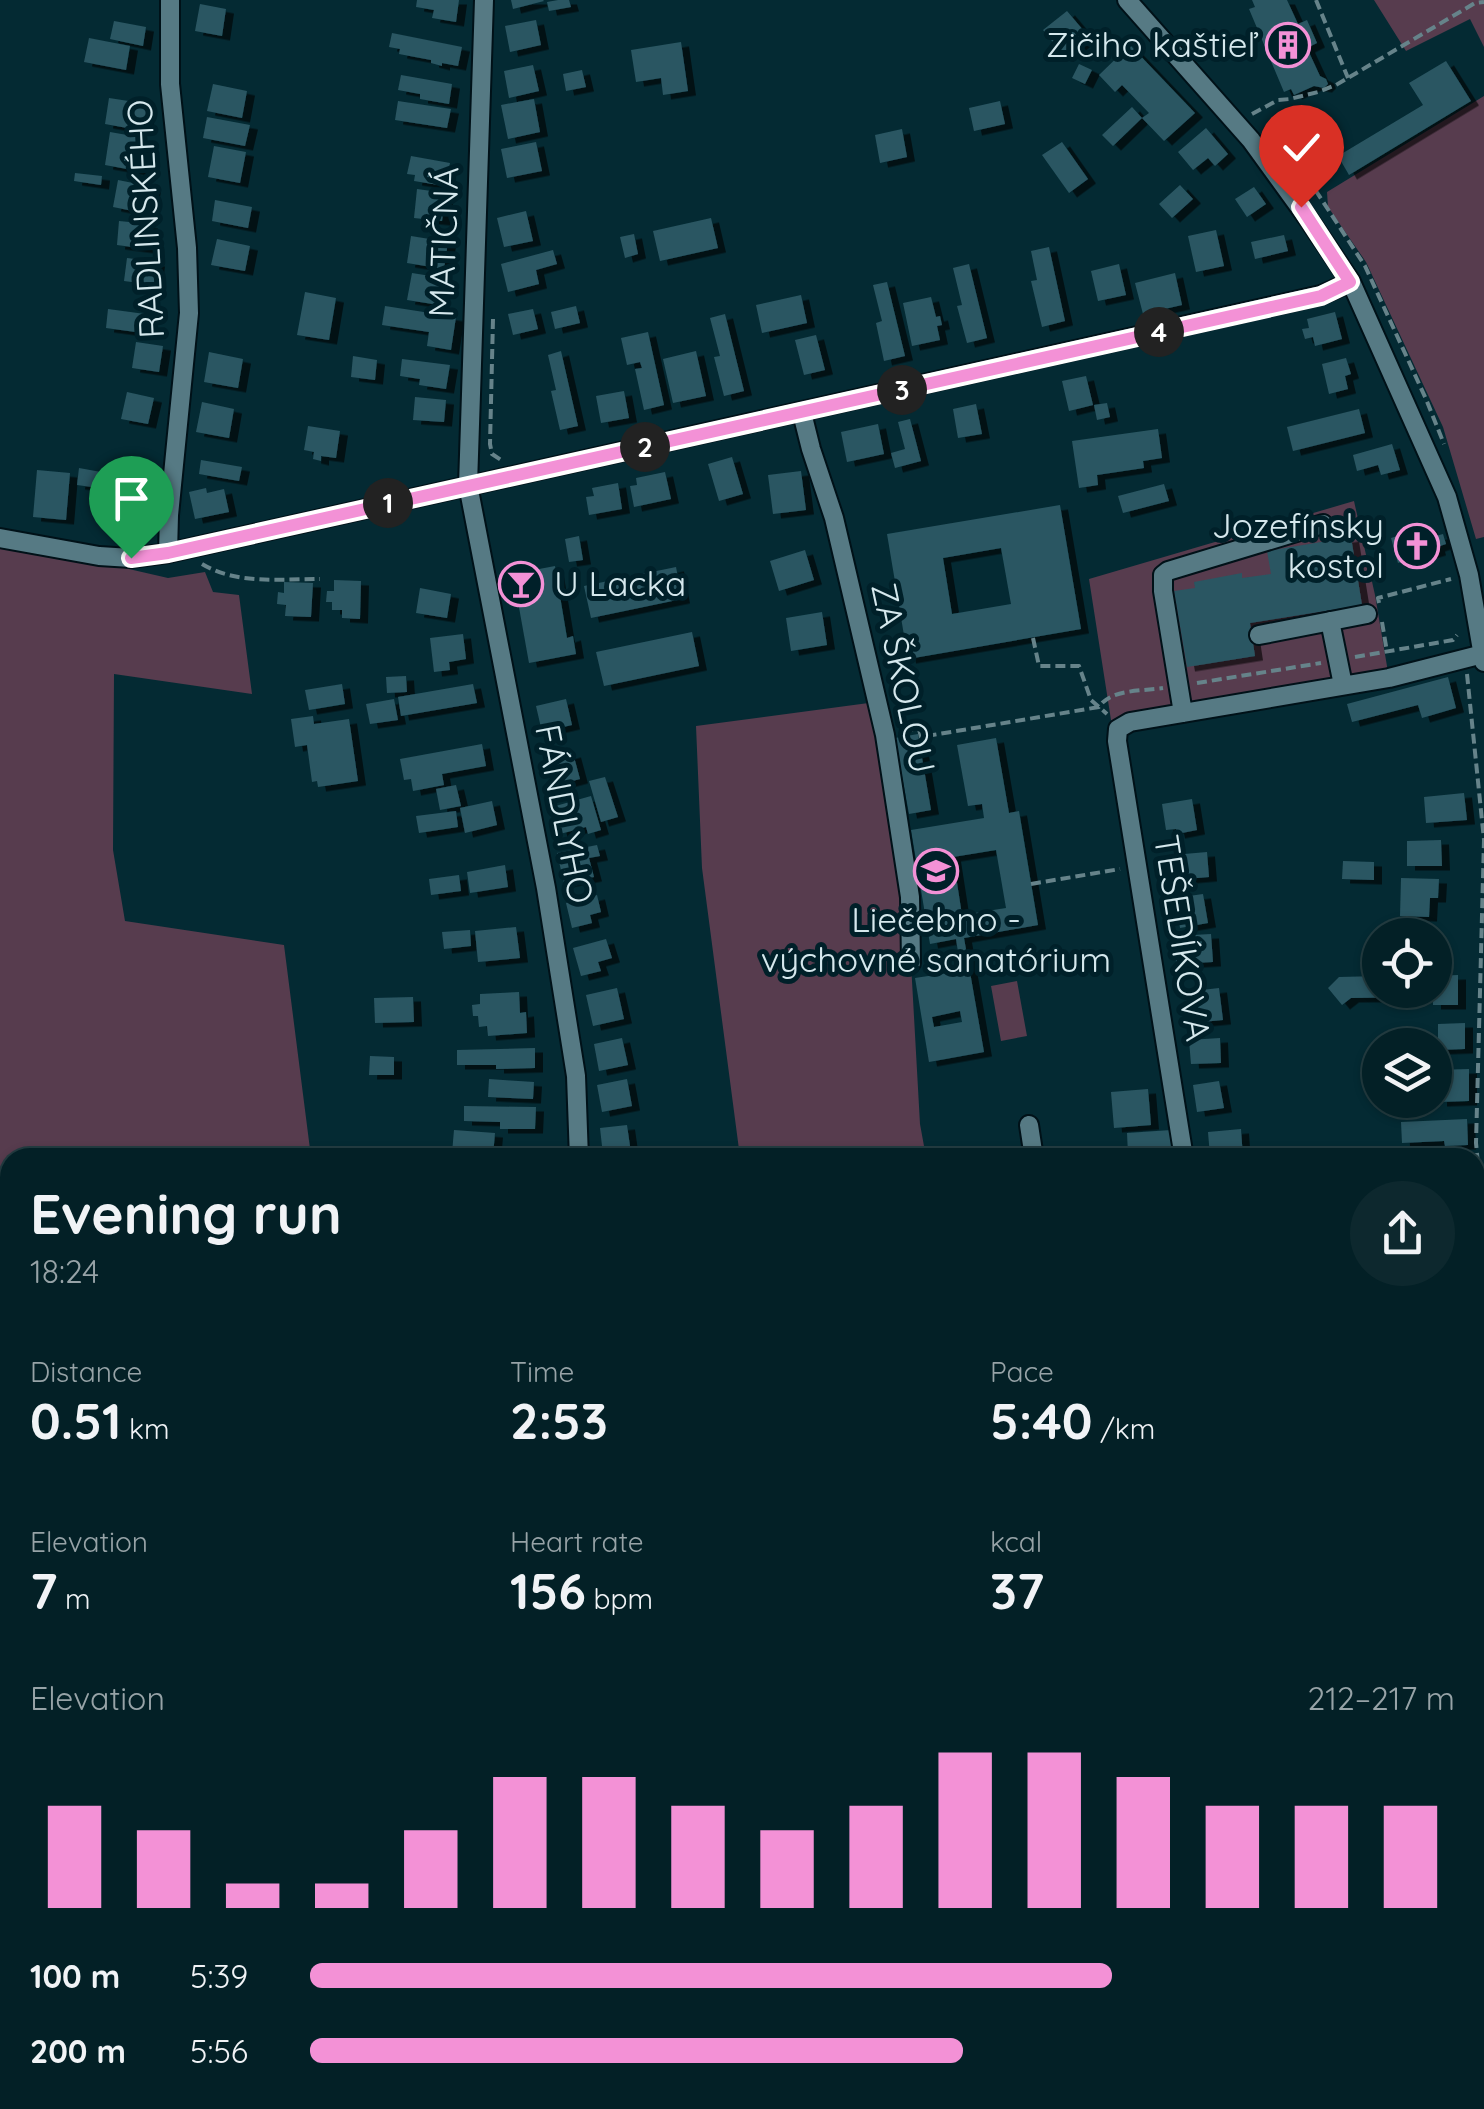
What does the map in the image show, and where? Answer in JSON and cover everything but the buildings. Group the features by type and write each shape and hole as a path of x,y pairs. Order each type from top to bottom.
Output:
{"street":[{"name":"RADLINSKÉHO","path":"168,553 189,313 187,248 170,84 170,0"},
{"name":"MATIČNÁ","path":"468,485 484,0"},
{"path":"1118,728 1130,722 1389,678 1477,658 1469,574 1447,497 1350,282 1251,140 1127,0"},
{"path":"0,538 99,556 131,558 168,553 1321,296 1350,282"},
{"name":"ZA ŠKOLOU","path":"802,413 834,518 886,735 910,897 911,963"},
{"name":"FÁNDLYHO","path":"468,485 549,906 576,1076 579,1148"},
{"path":"1183,713 1162,581 1168,570 1322,524"},
{"path":"1259,634 1367,614"},
{"path":"1330,621 1343,685"},
{"name":"TEŠEDÍKOVA","path":"1118,728 1117,742 1182,1148"},
{"path":"1029,1125 1032,1148"}],"path":[{"path":"1316,0 1348,78"},
{"path":"1253,114 1278,100 1318,92 1348,78 1475,3 1484,2"},
{"path":"493,307 490,444 492,454 501,460 513,460"},
{"path":"192,548 199,562 212,570 247,579 320,579"},
{"path":"1387,652 1378,598 1469,574"},
{"path":"886,735 919,728 921,737 1099,707 1114,696 1387,652 1455,637 1456,652 1477,658 1484,840 1478,1148"},
{"path":"1034,638 1040,666 1078,666 1091,700 1118,728"},
{"path":"1031,884 1137,866"}],"shaded area":[{"path":"1374,0 1484,0 1484,47 1470,19 1406,51"},
{"path":"1484,96 1484,537 1476,539 1443,427 1366,262 1328,207 1327,192"},
{"path":"1354,501 1389,678 1118,729 1111,720 1089,579"},
{"path":"0,545 168,578 205,572 213,592 239,595 252,694 114,674 113,850 125,921 284,945 310,1148 0,1148"},
{"path":"876,702 911,963 924,1148 739,1148 702,868 696,726"},
{"path":"1017,981 1027,1036 1001,1041 991,986"}],"place":[{"name":"Zičiho kaštieľ","path":"1288,45"},
{"name":"Jozefínsky kostol","path":"1417,546"},
{"name":"U Lacka","path":"521,584"},
{"name":"Liečebno - výchovné sanatórium","path":"936,871"}],"route":[{"path":"131,558 168,553 1321,296 1350,282 1301,207"}]}
